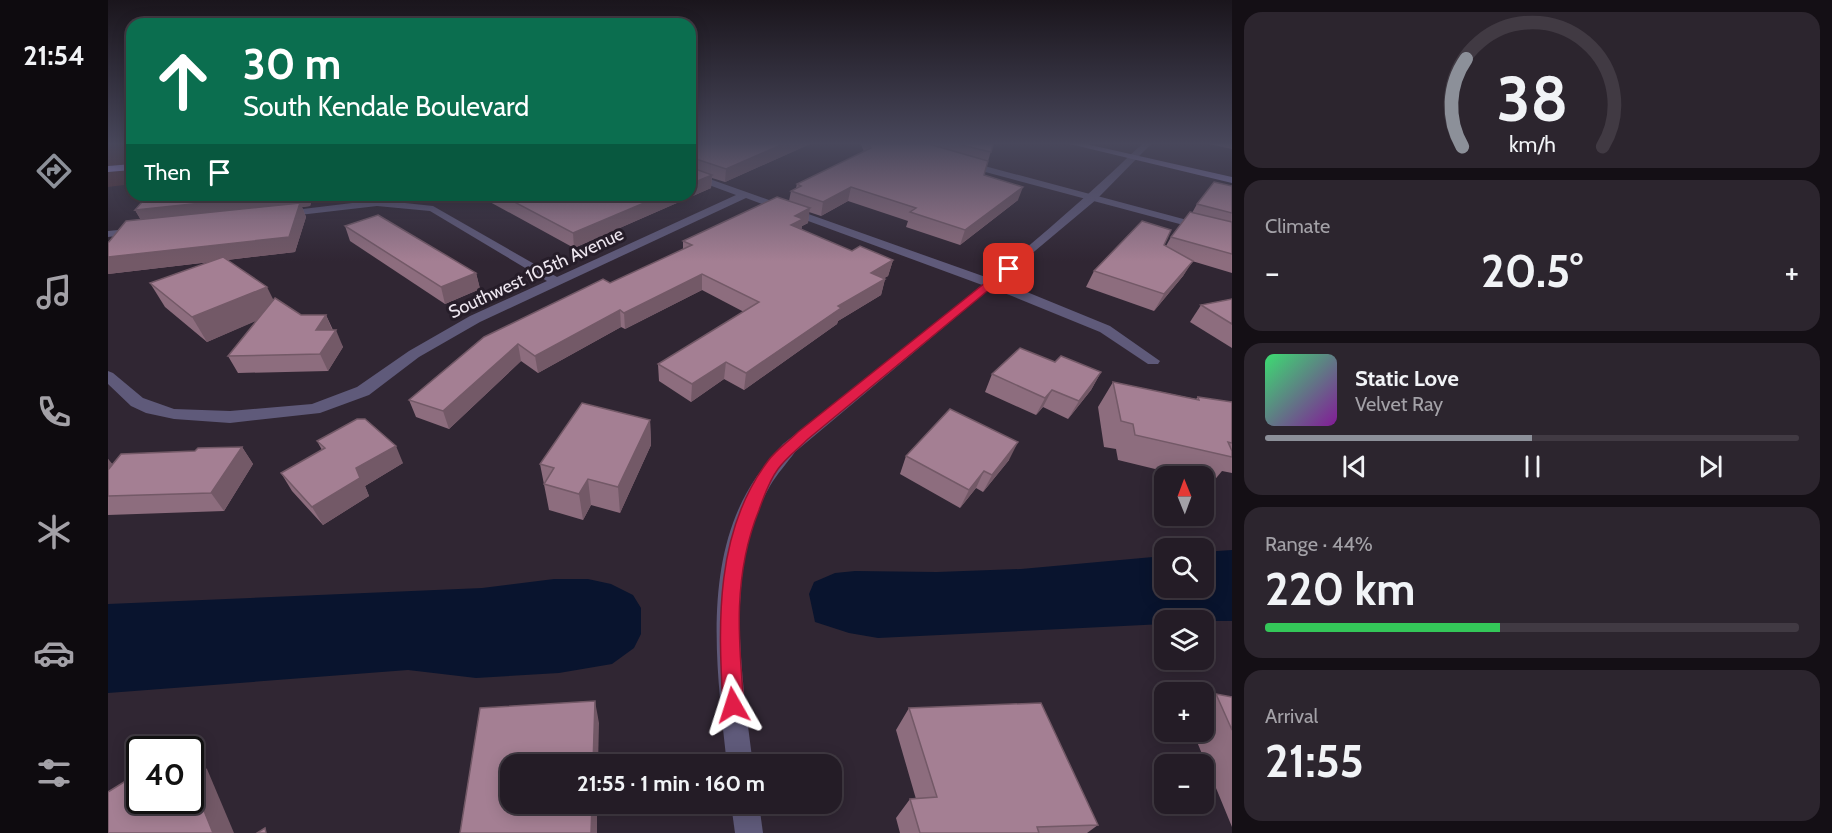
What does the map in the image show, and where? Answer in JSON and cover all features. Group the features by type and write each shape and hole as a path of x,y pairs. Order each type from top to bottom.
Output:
{"street":[{"path":"711,183 992,283 1105,329 1154,361"},
{"path":"1038,183 1232,236"},
{"path":"739,754 730,675 728,628 732,573 742,531 763,479 789,448 992,283 1108,183"},
{"name":"Southwest 105th Avenue","path":"108,376 123,391 144,406 163,412 202,417 293,413 333,404 375,383 441,337 744,195"},
{"path":"268,216 387,203 411,204 433,209 558,282"},
{"path":"108,234 154,229"},
{"path":"746,814 748,833"}],"shaded area":[{"path":"108,183 126,183 126,185 108,187"}],"water":[{"path":"1232,550 1232,621 1214,621 1214,610 1154,610 1154,624 878,638 849,633 815,622 809,594 814,582 835,573 1021,569 1154,557 1154,598 1214,598 1214,551"},
{"path":"554,579 588,579 611,584 633,595 641,608 641,634 634,648 612,664 559,673 476,678 408,670 108,693 108,604 482,588"}],"building":[{"path":"1010,183 1023,187 965,230 910,212 916,208 851,187 823,202 791,191 801,186 797,184"},
{"path":"1213,183 1232,186 1232,213 1197,204"},
{"path":"777,197 810,208 795,216 803,219 791,225 852,251 860,246 893,260 871,273 885,279 838,306 841,308 746,373 726,362 692,384 658,364 759,302 702,274 624,313 620,310 535,356 518,344 443,411 409,400 484,337 603,279 610,283 692,245 683,241"},
{"path":"143,201 220,201 135,210"},
{"path":"512,201 649,201 573,233"},
{"path":"300,203 289,237 108,257 108,243 126,221"},
{"path":"1190,212 1232,222 1232,254 1171,237"},
{"path":"378,215 476,273 441,287 345,226"},
{"path":"1142,221 1171,230 1164,245 1193,261 1164,294 1094,271"},
{"path":"223,257 267,287 192,317 150,283"},
{"path":"275,298 301,315 326,315 316,330 336,330 320,354 228,356"},
{"path":"1232,299 1232,324 1201,305"},
{"path":"1020,348 1055,362 1061,356 1101,372 1079,401 1052,390 1045,398 992,374"},
{"path":"1113,382 1199,400 1198,397 1232,402 1232,443 1228,442 1232,457 1135,435 1133,424 1121,421"},
{"path":"582,403 650,420 618,487 588,479 579,494 544,484 554,468 540,464"},
{"path":"950,409 1018,442 992,475 984,471 969,490 906,456"},
{"path":"357,419 365,419 396,446 356,468 360,478 312,507 281,473 325,448 317,441"},
{"path":"242,447 211,493 108,496 108,470 121,454"},
{"path":"1216,694 1232,697 1232,730"},
{"path":"595,701 593,754 500,754 500,814 592,814 591,833 460,833 480,708"},
{"path":"1041,703 1098,825 1037,827 1039,833 920,833 910,799 937,797 909,708"},
{"path":"126,781 126,814 204,814 204,811 213,833 108,833 108,792"}],"route":[{"path":"733,705 728,656 732,573 742,531 763,479 775,462 803,436 1009,269"}]}
